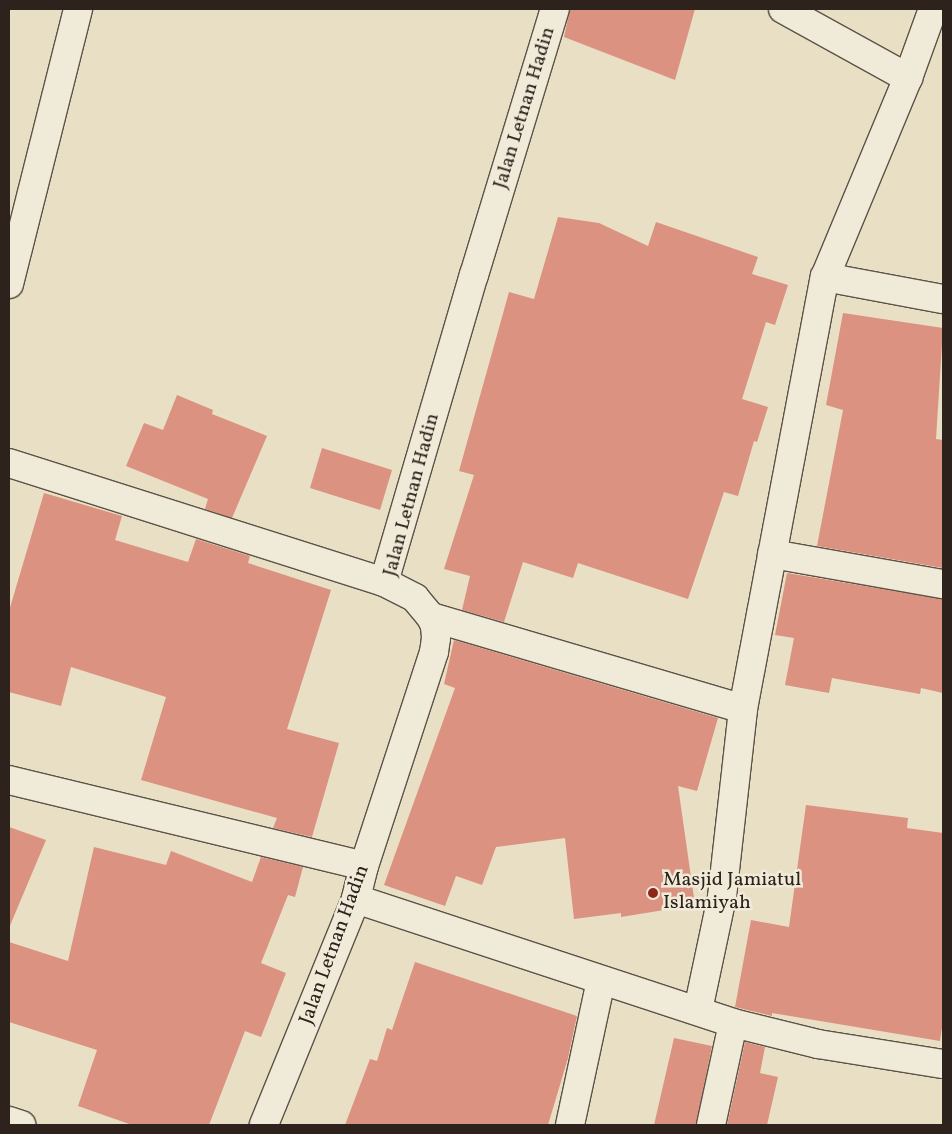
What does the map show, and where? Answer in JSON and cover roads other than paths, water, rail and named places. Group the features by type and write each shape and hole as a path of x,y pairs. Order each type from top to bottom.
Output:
{"street":[{"path":"9,284 78,9"},
{"name":"Jalan Letnan Hadin","path":"264,1125 356,899 364,866 434,652 436,638 431,617 414,598 384,582 474,275 555,9"},
{"path":"783,9 908,78"},
{"path":"698,1010 722,897 743,709 825,276 908,78 934,9"},
{"path":"825,276 943,299"},
{"path":"9,463 384,582"},
{"path":"772,554 943,584"},
{"path":"431,617 743,709"},
{"path":"9,780 364,866"},
{"path":"356,899 601,982 698,1010 733,1023 818,1044 943,1064"},
{"path":"570,1125 601,982"},
{"path":"711,1125 733,1023"},
{"path":"9,1122 21,1125"}],"place":[{"name":"Masjid Jamiatul Islamiyah","path":"653,893"}]}
